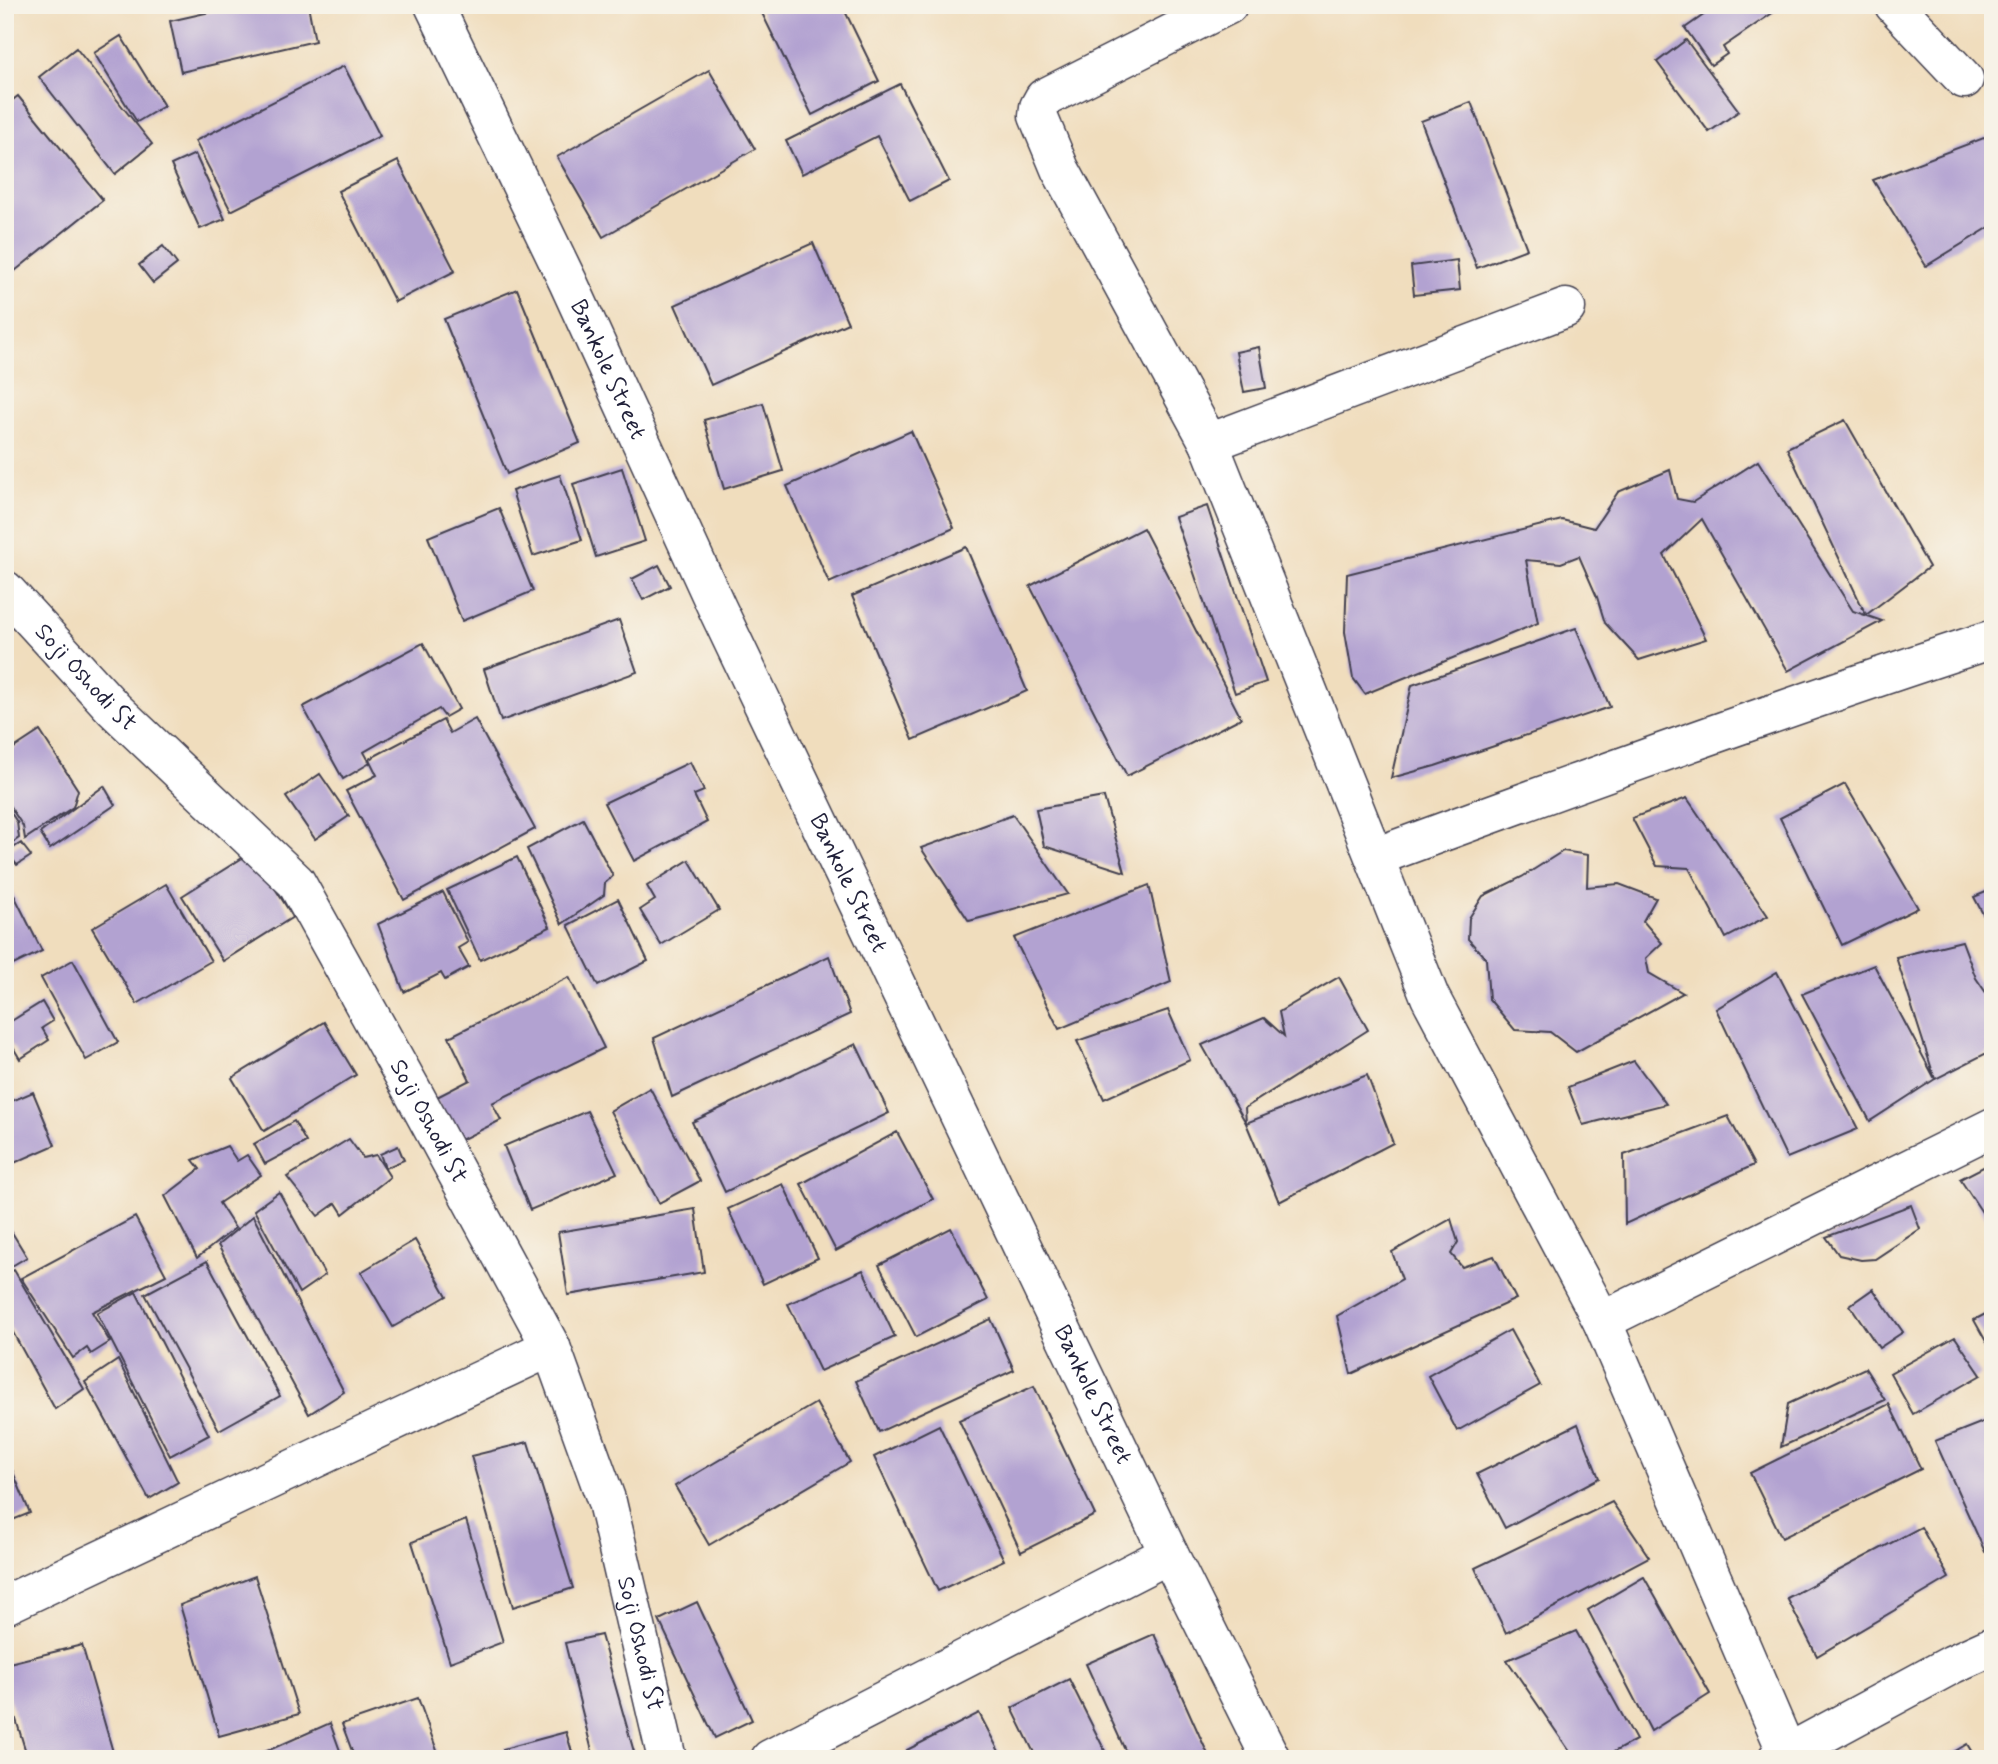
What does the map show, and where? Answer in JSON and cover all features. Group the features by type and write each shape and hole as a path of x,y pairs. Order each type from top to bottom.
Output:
{"street":[{"name":"Bankole Street","path":"434,5 568,282 717,608 1169,1553 1271,1759"},
{"path":"1228,5 1044,98 1038,116 1060,169 1209,443 1430,997 1602,1321 1782,1756 1953,1664 1993,1646"},
{"path":"1894,5 1964,79"},
{"path":"1209,443 1566,308"},
{"name":"Soji Oshodi St","path":"5,590 114,709 296,882 551,1347 607,1502 667,1759"},
{"path":"1375,858 1595,775 1993,639"},
{"path":"1602,1321 1993,1127"},
{"path":"5,1605 551,1347"},
{"path":"770,1759 1169,1553"}],"building":[{"path":"241,5 308,5 315,41 181,72 170,21"},
{"path":"758,5 842,5 879,81 812,115"},
{"path":"1718,5 1784,5 1723,47 1727,54 1711,65 1685,28"},
{"path":"121,36 164,106 137,122 94,53"},
{"path":"1686,40 1739,111 1709,132 1657,62"},
{"path":"76,48 152,144 115,174 39,77"},
{"path":"344,66 380,136 231,211 195,141"},
{"path":"709,70 755,149 603,237 557,157"},
{"path":"900,84 949,181 910,201 877,136 802,174 786,141"},
{"path":"18,96 103,200 5,279 5,106"},
{"path":"1471,102 1527,249 1477,268 1421,121"},
{"path":"1989,136 1993,152 1993,225 1926,266 1873,180"},
{"path":"195,154 225,219 200,229 171,165"},
{"path":"398,161 455,271 395,302 338,191"},
{"path":"813,243 848,323 711,385 675,305"},
{"path":"163,246 177,264 153,283 139,265"},
{"path":"1457,260 1460,290 1414,295 1411,266"},
{"path":"517,289 580,443 507,474 444,319"},
{"path":"1259,347 1266,388 1244,392 1236,352"},
{"path":"763,403 783,471 724,489 704,420"},
{"path":"1845,420 1929,567 1866,615 1787,448"},
{"path":"911,431 954,528 829,583 787,486"},
{"path":"1758,461 1853,611 1882,621 1788,671 1702,519 1664,555 1706,639 1639,660 1605,623 1579,556 1561,563 1526,560 1538,623 1365,694 1353,678 1345,632 1347,574 1562,520 1594,528 1618,492 1670,470 1677,499 1693,502"},
{"path":"622,468 645,541 596,557 573,484"},
{"path":"560,475 582,540 533,556 512,491"},
{"path":"1207,506 1266,682 1235,693 1175,517"},
{"path":"499,508 533,591 462,621 428,537"},
{"path":"1143,528 1241,718 1127,776 1030,586"},
{"path":"966,547 1027,691 913,740 852,596"},
{"path":"659,565 670,586 643,600 632,579"},
{"path":"619,620 637,672 501,721 484,669"},
{"path":"1576,628 1610,707 1435,766 1391,778 1412,685"},
{"path":"423,643 459,709 445,717 439,709 364,752 370,763 343,779 303,707"},
{"path":"475,719 535,829 404,900 346,791 377,775 369,759 443,720 450,733"},
{"path":"40,731 78,790 73,807 25,839 23,826 5,799 5,754"},
{"path":"690,762 704,791 694,795 707,822 634,861 604,803"},
{"path":"320,774 349,816 315,839 286,797"},
{"path":"1845,784 1918,908 1842,945 1780,818"},
{"path":"104,786 115,805 50,849 40,833"},
{"path":"1104,797 1125,872 1044,846 1036,809"},
{"path":"1687,798 1768,916 1726,938 1689,868 1657,866 1632,818"},
{"path":"5,804 17,822 19,838 5,848"},
{"path":"1013,815 1068,894 969,921 921,848"},
{"path":"583,819 613,876 605,883 604,895 562,924 527,849"},
{"path":"21,843 31,856 17,865 7,852"},
{"path":"1563,851 1588,855 1587,887 1619,884 1656,898 1643,921 1662,943 1646,958 1649,973 1683,993 1576,1052 1550,1032 1515,1030 1489,999 1486,959 1468,939 1469,918 1483,896 1522,877"},
{"path":"252,852 293,917 223,961 182,896"},
{"path":"517,857 550,927 480,960 447,890"},
{"path":"689,860 719,910 661,945 640,910 655,900 647,886"},
{"path":"166,884 211,961 137,1004 92,928"},
{"path":"9,885 42,951 5,969 5,886"},
{"path":"1149,885 1171,982 1059,1029 1014,938"},
{"path":"1993,889 1993,933 1974,897"},
{"path":"443,892 468,942 458,948 469,967 445,980 441,973 404,992 378,924"},
{"path":"618,899 648,961 598,986 568,925"},
{"path":"1962,941 1976,978 1993,1003 1993,1050 1935,1079 1896,957"},
{"path":"829,956 850,1014 672,1097 654,1038"},
{"path":"73,960 118,1042 86,1060 41,978"},
{"path":"1874,965 1935,1079 1870,1121 1802,994"},
{"path":"1777,972 1858,1129 1787,1158 1716,1009"},
{"path":"569,977 604,1048 492,1103 501,1120 457,1142 435,1098 470,1080 449,1037"},
{"path":"1339,977 1368,1030 1245,1108 1246,1123 1202,1045 1264,1018 1284,1036 1279,1012"},
{"path":"42,1002 53,1021 42,1028 49,1040 20,1059 5,1034 5,1025"},
{"path":"1168,1010 1190,1060 1104,1099 1077,1041"},
{"path":"324,1022 356,1075 264,1131 232,1078"},
{"path":"856,1044 889,1113 725,1192 692,1122"},
{"path":"1634,1061 1666,1104 1583,1125 1568,1087"},
{"path":"1367,1075 1393,1143 1279,1202 1246,1123"},
{"path":"650,1088 700,1181 659,1203 610,1111"},
{"path":"33,1092 55,1145 5,1167 5,1104"},
{"path":"587,1111 617,1173 530,1210 504,1146"},
{"path":"1728,1116 1754,1165 1625,1224 1624,1155"},
{"path":"294,1121 306,1142 265,1164 254,1144"},
{"path":"897,1132 933,1199 836,1251 801,1184"},
{"path":"349,1139 363,1158 376,1155 390,1177 343,1214 336,1203 318,1216 287,1177"},
{"path":"227,1146 237,1161 247,1155 261,1175 219,1203 235,1228 197,1258 165,1196 200,1169 193,1160"},
{"path":"398,1146 404,1160 385,1168 380,1154"},
{"path":"1991,1163 1993,1167 1993,1229 1960,1179"},
{"path":"783,1184 818,1258 763,1284 728,1209"},
{"path":"279,1192 325,1275 299,1293 254,1210"},
{"path":"1911,1205 1920,1229 1875,1259 1861,1260 1839,1255 1826,1237"},
{"path":"695,1209 704,1272 568,1295 558,1232"},
{"path":"253,1216 344,1392 309,1414 218,1245"},
{"path":"135,1217 166,1275 92,1312 110,1342 91,1354 87,1348 73,1358 21,1278"},
{"path":"1451,1219 1458,1242 1451,1254 1462,1267 1494,1256 1516,1299 1351,1374 1337,1316 1402,1279 1392,1252"},
{"path":"5,1221 27,1257 5,1270"},
{"path":"951,1228 988,1300 916,1337 879,1265"},
{"path":"415,1240 447,1296 393,1327 361,1272"},
{"path":"207,1261 280,1396 219,1430 145,1294"},
{"path":"14,1270 84,1389 55,1409 5,1318 5,1275"},
{"path":"863,1270 895,1337 820,1371 788,1304"},
{"path":"1873,1289 1903,1332 1879,1348 1850,1305"},
{"path":"136,1292 209,1435 170,1456 97,1313"},
{"path":"1993,1310 1993,1354 1974,1320"},
{"path":"991,1319 1014,1370 879,1432 856,1381"},
{"path":"1510,1330 1540,1385 1457,1431 1428,1376"},
{"path":"1955,1337 1981,1375 1913,1414 1890,1373"},
{"path":"118,1360 178,1482 149,1499 85,1382"},
{"path":"1865,1368 1885,1400 1781,1447 1788,1404"},
{"path":"1034,1386 1095,1515 1021,1552 959,1420"},
{"path":"816,1403 850,1462 709,1545 675,1486"},
{"path":"1889,1404 1921,1469 1782,1538 1750,1473"},
{"path":"1993,1418 1993,1548 1985,1552 1935,1441"},
{"path":"1578,1424 1599,1478 1505,1528 1477,1474"},
{"path":"939,1425 1004,1560 938,1591 874,1457"},
{"path":"528,1442 573,1588 513,1607 471,1456"},
{"path":"5,1453 30,1513 5,1523"},
{"path":"1612,1502 1649,1557 1506,1633 1475,1568"},
{"path":"466,1520 503,1642 450,1662 412,1542"},
{"path":"1921,1527 1949,1578 1817,1656 1787,1598"},
{"path":"255,1576 299,1714 219,1736 180,1605"},
{"path":"1644,1577 1710,1694 1651,1731 1588,1610"},
{"path":"697,1602 752,1720 715,1738 659,1620"},
{"path":"1576,1631 1636,1740 1601,1759 1575,1759 1507,1660"},
{"path":"1154,1634 1210,1759 1129,1759 1086,1664"},
{"path":"601,1635 636,1759 594,1759 565,1643"},
{"path":"82,1645 115,1759 28,1759 5,1683 5,1664"},
{"path":"1069,1679 1109,1759 1037,1759 1012,1708"},
{"path":"418,1698 440,1759 355,1759 342,1724"},
{"path":"979,1713 1003,1759 912,1759 907,1750"},
{"path":"330,1723 343,1759 249,1759"},
{"path":"566,1732 574,1759 506,1759 503,1749"},
{"path":"1967,1744 1976,1759 1942,1759"}]}
